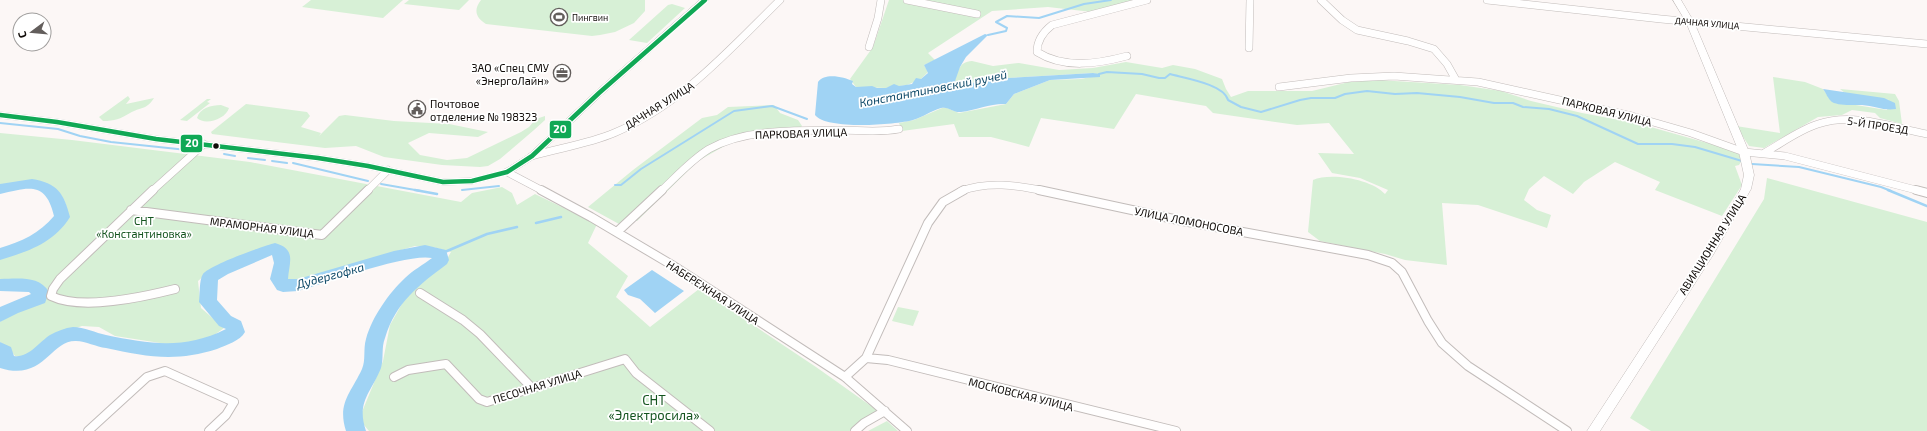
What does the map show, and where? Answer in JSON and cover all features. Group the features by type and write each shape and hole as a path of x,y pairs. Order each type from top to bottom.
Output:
{"street":[{"path":"0,115 57,122 156,139 306,156 388,170 436,181 455,183 472,181 507,172 532,156 599,93 704,0"},
{"name":"ДАЧНАЯ УЛИЦА","path":"532,156 605,137 622,129 676,97 692,86 780,0"},
{"path":"869,47 881,0"},
{"path":"907,0 977,14"},
{"path":"1127,56 1111,61 1099,62 1054,61 1037,52 1037,45 1047,28 1052,25 1147,0"},
{"path":"1249,48 1247,35 1251,20 1250,0"},
{"path":"1321,0 1342,20 1358,30 1408,41 1434,50 1447,64 1456,80"},
{"name":"ДАЧНАЯ УЛИЦА","path":"1487,0 1690,22 1927,44"},
{"name":"АВИАЦИОННАЯ УЛИЦА","path":"1593,431 1709,252 1746,189 1749,175 1744,152 1690,22 1677,0"},
{"name":"ПАРКОВАЯ УЛИЦА","path":"1279,87 1366,78 1409,76 1456,80 1520,90 1632,116 1691,133 1744,152 1764,153 1835,168 1927,193"},
{"name":"5-Й ПРОЕЗД","path":"1764,153 1819,123 1842,120 1862,121 1927,134"},
{"name":"ПАРКОВАЯ УЛИЦА","path":"617,232 693,161 710,149 732,140 750,135 780,132 840,130 884,132 899,129"},
{"path":"175,289 136,299 104,302 61,301 51,296 53,289 60,279 131,210 204,144"},
{"name":"МРАМОРНАЯ УЛИЦА","path":"131,210 322,235 388,170"},
{"name":"НАБЕРЕЖНАЯ УЛИЦА","path":"507,172 567,203 672,265 845,377 907,431"},
{"name":"УЛИЦА ЛОМОНОСОВА","path":"845,377 866,358 928,223 943,202 956,193 970,188 999,184 1020,186 1183,221 1368,255 1392,262 1402,272 1428,321 1442,343 1468,366 1567,431"},
{"path":"420,293 463,320 480,334 532,388"},
{"name":"МОСКОВСКАЯ УЛИЦА","path":"866,358 888,360 1176,431"},
{"name":"ПЕСОЧНАЯ УЛИЦА","path":"394,377 408,370 446,364 479,399 487,402 625,359 636,373 710,431"},
{"path":"88,431 147,377 165,371 184,378 234,402 226,415 209,431"},
{"path":"855,431 864,423 885,411"}],"green space":[{"path":"311,0 403,0 383,18 302,7"},
{"path":"409,0 469,0 459,10 404,4"},
{"name":"Пингвин","path":"481,0 645,0 645,11 634,23 615,32 592,36 486,24 480,19 476,10"},
{"path":"889,0 1134,0 1092,12 1048,7 992,11 928,53 935,60 924,65 928,72 921,79 907,85 886,88 856,87 850,79 873,47"},
{"path":"672,4 685,8 647,43 629,40 668,5"},
{"path":"972,61 993,66 1019,63 1059,70 1093,68 1126,62 1162,68 1173,65 1195,69 1222,79 1231,97 1248,91 1312,91 1349,82 1378,80 1460,85 1501,91 1531,101 1582,113 1640,124 1718,146 1739,154 1742,160 1739,165 1735,166 1742,185 1722,216 1655,190 1660,182 1615,162 1584,182 1573,194 1544,176 1529,189 1524,200 1537,210 1551,215 1547,228 1478,205 1442,203 1447,265 1405,260 1385,254 1320,241 1308,232 1313,180 1330,177 1350,178 1371,184 1385,194 1388,190 1360,178 1332,173 1318,153 1354,154 1329,123 1297,125 1213,113 1206,106 1136,94 1114,129 1041,118 1029,147 991,137 959,137 954,124 902,131 899,123 914,120 942,108 947,108 959,113 1006,104 1014,94 1050,80 1081,79 1100,75 1093,73 1008,78 964,84 954,81 958,70 962,65"},
{"path":"1773,77 1805,82 1823,89 1831,101 1887,110 1889,100 1845,93 1840,89 1895,94 1899,101 1902,124 1880,118 1875,113 1852,110 1842,115 1818,117 1764,148 1749,146 1736,126 1780,133"},
{"path":"128,96 130,99 126,104 154,98 149,105 123,117 111,121 103,121 99,117"},
{"path":"207,99 211,99 207,102 210,103 187,121 180,120"},
{"path":"246,104 307,112 310,116 301,127 321,133 319,136 339,116 345,115 394,121 449,124 488,132 478,137 429,133 408,143 420,155 447,160 467,158 521,132 529,127 536,119 545,116 545,120 500,159 488,166 442,165 384,157 356,146 325,148 212,134 211,132"},
{"path":"221,105 229,108 220,118 205,121 197,118 203,109"},
{"path":"774,105 780,113 798,120 802,126 796,134 755,136 728,144 698,161 637,221 623,221 619,224 588,207 633,170 702,118 717,115 728,107"},
{"path":"0,133 72,140 250,162 461,202 472,193 502,187 512,193 517,205 535,194 597,224 588,243 628,276 616,297 650,327 699,289 816,367 878,411 852,431 369,431 359,419 383,361 390,325 408,293 444,264 451,252 433,247 415,246 297,280 286,280 288,262 284,247 270,245 213,268 198,281 201,308 224,328 209,339 173,345 115,336 99,327 82,326 61,333 46,347 27,356 15,356 9,348 0,342 0,322 15,312 40,303 43,295 42,286 28,282 0,282 0,257 30,246 52,234 64,222 67,215 67,208 60,194 47,184 29,181 0,186"},
{"path":"1767,178 1927,222 1927,431 1651,431 1630,418 1764,199"},
{"path":"898,307 919,311 913,326 892,321"},
{"path":"887,421 898,431 868,431"}],"water":[{"path":"985,34 988,35 966,57 960,67 955,81 964,84 1008,78 1093,73 1100,74 1100,77 1050,80 1014,94 1006,104 961,112 941,108 917,119 904,122 877,125 832,123 822,120 815,115 818,82 825,77 835,76 845,78 853,81 852,84 856,87 872,86 877,88 886,88 894,84 899,86 912,84 916,78 921,79 928,73 924,65"},
{"path":"1823,89 1884,98 1895,103 1896,109 1862,105 1842,105 1832,102"},
{"path":"652,270 684,291 655,313 640,299 628,295 624,290"}],"waterway":[{"path":"988,35 1006,31 1007,28 996,22 1007,16 1039,18 1084,4 1111,0"},
{"path":"1099,74 1107,72 1142,74 1159,78 1165,78 1170,74 1203,82 1219,90 1225,94 1228,100 1241,107 1261,112 1300,100 1311,98 1335,98 1345,94 1367,91 1395,94 1417,93 1460,97 1494,103 1513,103 1523,107 1549,109 1577,116 1638,144 1672,144 1695,147 1742,161"},
{"name":"Константиновский ручей","path":"615,185 621,185 641,169 734,111 772,106 807,119"},
{"path":"0,123 58,129 80,136 111,142 187,150"},
{"path":"224,154 235,156"},
{"path":"248,158 265,160"},
{"path":"272,161 287,163"},
{"path":"293,163 368,181"},
{"path":"1752,164 1799,167 1881,187 1891,191"},
{"name":"Дудергофка","path":"0,189 11,186 32,184 41,185 55,195 62,217 56,225 42,237 26,245 0,254"},
{"path":"381,184 421,191"},
{"path":"462,190 499,186"},
{"path":"415,190 437,194"},
{"path":"1888,190 1927,206"},
{"name":"Константиновский ручей","path":"536,223 561,217"},
{"name":"Константиновский ручей","path":"440,254 487,234 517,227"},
{"name":"Дудергофка","path":"0,349 5,352 5,362 17,364 35,358 65,335 75,334 152,350 168,351 201,347 236,332 235,326 225,321 208,302 210,277 222,269 267,251 275,249 281,253 282,263 279,279 283,286 298,285 394,257 425,251 440,254 441,260 405,288 381,324 375,339 372,366 355,398 353,406 353,422 356,431"},
{"name":"Дудергофка","path":"0,285 33,286 40,292 39,299 12,308 0,315"}],"transit line":[{"name":"20","path":"0,115 57,122 156,139 318,158 368,166 443,182 472,181 507,172 532,156 599,93 705,0"}],"place":[{"name":"Пингвин","path":"559,17"},
{"name":"ЗАО «Спец СМУ «ЭнергоЛайн»","path":"562,73"},
{"name":"Почтовое отделение № 198323","path":"417,109"}],"park label":[{"name":"СНТ «Константиновка»","path":"144,226"},
{"name":"СНТ «Электросила»","path":"654,408"}]}
